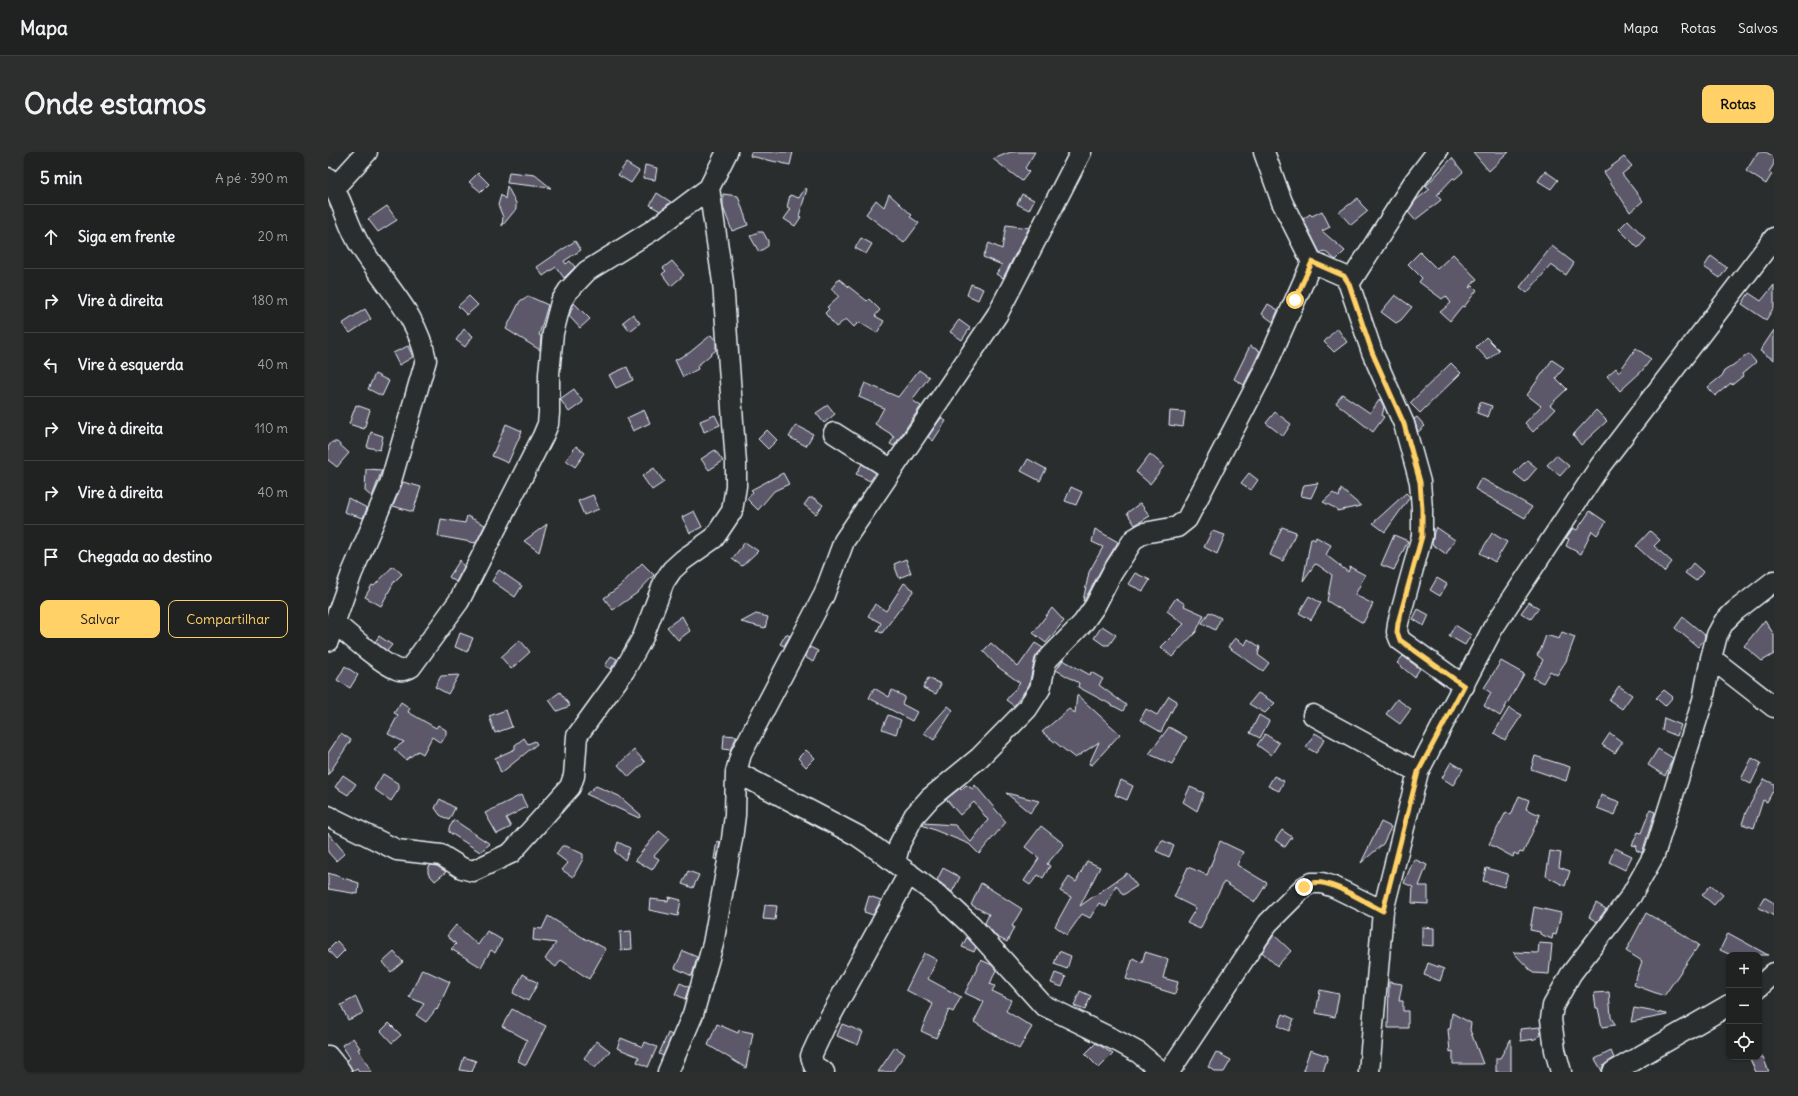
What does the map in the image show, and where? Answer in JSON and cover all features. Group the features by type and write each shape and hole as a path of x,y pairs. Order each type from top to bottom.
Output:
{"street":[{"path":"367,152 331,182 360,246 414,322 422,342 426,360 390,484 352,573 332,632 399,670 411,668 459,601 543,436 548,424 549,374 554,333 561,302 568,291 588,271 653,230 709,188 727,152"},
{"path":"668,1072 693,1014 713,944 734,827 736,772 750,736 824,596 844,542 997,314 1081,152"},
{"path":"1264,152 1282,202 1312,262 1344,276 1349,284 1372,352 1404,424 1420,482 1422,536 1398,623 1397,632 1400,640 1464,686"},
{"path":"1349,284 1414,182 1437,152"},
{"path":"328,816 397,850 441,856 462,868 473,871 511,853 570,787 574,776 577,736 624,671 639,644 664,582 672,570 683,560 714,538 732,511 736,486 736,456 722,282 709,188"},
{"path":"1369,1072 1383,911 1418,772 1494,628 1600,466 1774,238"},
{"path":"824,1072 814,1066 811,1056 902,868 900,843 914,816 930,798 979,758 1028,709 1040,689 1042,670 1046,661 1083,623 1095,606 1112,573 1134,539 1144,533 1177,527 1187,519 1264,371 1312,262"},
{"path":"834,433 892,470"},
{"path":"1561,1072 1555,1050 1551,1019 1553,1006 1571,974 1631,896 1654,855 1703,700 1717,634 1724,622 1735,611 1774,581"},
{"path":"1711,658 1774,707"},
{"path":"1313,715 1418,772"},
{"path":"736,772 858,836 945,900 970,925 1043,1005 1139,1053 1162,1072"},
{"path":"1169,1072 1268,923 1304,887 1311,883 1328,885 1383,911"},
{"path":"1762,984 1774,973"},
{"path":"1613,1072 1726,1007"},
{"path":"328,1056 341,1072"}],"building":[{"path":"751,152 793,152 790,165 750,156"},
{"path":"1011,152 1035,152 1025,168 1029,172 1022,181 993,159"},
{"path":"1473,152 1509,152 1489,171"},
{"path":"1758,152 1766,152 1774,157 1774,164 1769,172 1772,174 1766,184 1746,171"},
{"path":"1624,157 1632,166 1622,174 1643,201 1630,212 1604,172"},
{"path":"1452,158 1463,172 1455,179 1453,178 1437,195 1441,200 1415,220 1408,212 1416,200 1430,189 1426,186"},
{"path":"626,163 639,171 631,183 618,175"},
{"path":"645,165 657,168 655,180 643,178"},
{"path":"1545,171 1558,180 1551,189 1538,181"},
{"path":"509,172 535,175 551,188 507,183"},
{"path":"478,173 489,184 481,192 469,182"},
{"path":"507,186 516,203 516,209 502,226 503,217 498,205 501,195 505,199"},
{"path":"805,188 807,189 799,216 801,217 795,226 784,219 791,209 787,207 790,195 799,198"},
{"path":"657,193 671,202 660,211 650,205"},
{"path":"723,194 738,196 748,225 732,231 723,207"},
{"path":"889,194 912,215 910,217 919,223 904,243 866,214 876,200 884,207"},
{"path":"1022,194 1034,200 1029,210 1017,204"},
{"path":"1358,198 1361,204 1368,211 1351,225 1339,212"},
{"path":"387,206 397,220 378,232 368,219"},
{"path":"1322,211 1330,227 1322,231 1345,251 1336,260 1324,251 1320,253 1303,219 1310,214 1312,216"},
{"path":"1628,220 1646,239 1638,248 1619,229"},
{"path":"1006,225 1029,228 1003,278 996,274 1002,265 983,257 989,243 1002,249"},
{"path":"758,232 763,232 768,241 768,246 759,252 750,236"},
{"path":"861,238 872,244 866,254 855,248"},
{"path":"575,241 581,250 564,261 566,264 570,261 575,267 564,278 556,267 543,276 537,267"},
{"path":"1552,246 1574,263 1566,275 1551,265 1527,293 1520,287"},
{"path":"1420,252 1437,269 1453,254 1477,279 1469,288 1473,286 1477,290 1464,307 1462,306 1450,321 1440,312 1451,303 1446,296 1442,299 1419,282 1422,278 1408,264"},
{"path":"1711,256 1727,268 1720,278 1704,267"},
{"path":"672,261 684,275 671,286 662,274 666,271 663,268"},
{"path":"839,279 867,301 869,299 880,310 875,316 884,321 877,333 859,322 854,327 846,319 836,327 825,313 829,309 827,307 839,296 831,289"},
{"path":"971,284 983,289 978,300 967,295"},
{"path":"1774,285 1774,307 1766,320 1742,304 1749,293 1761,301"},
{"path":"1395,295 1412,307 1401,320 1396,323 1381,312"},
{"path":"469,296 478,305 467,315 458,306"},
{"path":"528,296 548,305 539,335 541,336 540,350 506,329 520,301"},
{"path":"574,303 590,319 580,328 569,316"},
{"path":"1268,304 1278,310 1273,322 1262,314"},
{"path":"365,309 371,319 350,333 342,324"},
{"path":"633,314 640,323 630,331 623,322"},
{"path":"959,320 970,328 962,340 950,332"},
{"path":"1337,328 1347,342 1334,352 1324,342"},
{"path":"464,329 473,336 465,347 456,340"},
{"path":"1774,330 1774,360 1760,351"},
{"path":"711,335 716,341 716,350 697,366 698,369 683,377 675,360 689,353"},
{"path":"1486,337 1499,350 1488,360 1476,347"},
{"path":"408,346 413,357 399,365 393,353"},
{"path":"1250,346 1260,351 1244,385 1234,379"},
{"path":"1636,348 1651,359 1642,371 1620,391 1607,376 1616,368 1619,372"},
{"path":"1749,354 1756,362 1742,374 1743,376 1732,385 1731,383 1715,396 1708,387 1724,374 1723,372"},
{"path":"1552,360 1564,368 1556,378 1567,389 1550,405 1555,409 1533,432 1525,423 1541,406 1527,395"},
{"path":"1451,363 1461,373 1420,413 1410,403"},
{"path":"627,367 633,380 616,388 609,375"},
{"path":"919,370 929,377 912,400 921,406 894,446 890,444 894,437 875,424 884,408 859,397 865,383 898,397"},
{"path":"375,374 389,381 382,396 368,389"},
{"path":"574,389 583,402 569,412 560,399"},
{"path":"1342,394 1370,413 1380,399 1384,407 1382,416 1384,417 1373,432 1336,403"},
{"path":"1480,402 1492,406 1488,417 1477,413"},
{"path":"356,405 370,410 364,429 349,424"},
{"path":"828,405 835,414 824,423 816,413"},
{"path":"644,410 650,423 633,431 627,418"},
{"path":"1596,410 1607,421 1581,445 1573,435"},
{"path":"1170,411 1185,412 1183,427 1169,425"},
{"path":"1275,412 1291,424 1283,436 1266,423"},
{"path":"715,415 720,425 704,432 700,421"},
{"path":"1417,417 1425,426 1418,432 1414,419"},
{"path":"941,418 946,421 933,441 928,437"},
{"path":"506,424 522,431 508,463 492,456"},
{"path":"796,425 813,434 806,446 789,437"},
{"path":"767,430 777,440 768,449 758,439"},
{"path":"371,432 383,436 380,450 367,447"},
{"path":"332,442 337,442 349,453 337,467 328,460 328,447"},
{"path":"576,446 585,453 575,467 566,460"},
{"path":"715,450 723,461 709,470 701,459"},
{"path":"1150,454 1164,466 1150,484 1136,472"},
{"path":"1556,455 1569,466 1560,476 1547,465"},
{"path":"1028,459 1046,469 1040,481 1021,471"},
{"path":"1527,460 1537,468 1525,482 1514,473"},
{"path":"862,464 876,473 870,481 856,474"},
{"path":"654,468 664,482 652,490 642,476"},
{"path":"366,469 382,470 372,497 365,491"},
{"path":"783,473 789,484 774,491 758,510 747,499 753,492 751,490"},
{"path":"1249,473 1258,480 1251,490 1241,483"},
{"path":"1481,478 1532,507 1525,518 1475,489"},
{"path":"403,482 421,487 413,512 393,506"},
{"path":"1318,483 1311,498 1301,496 1304,485"},
{"path":"1071,487 1082,492 1076,505 1065,501"},
{"path":"1341,489 1361,506 1337,511 1337,509 1323,502 1333,493 1339,497"},
{"path":"1406,493 1410,497 1385,532 1373,523"},
{"path":"593,495 599,509 584,515 578,501"},
{"path":"348,498 367,508 363,518 344,512"},
{"path":"809,498 814,498 823,505 816,514 804,505"},
{"path":"1140,503 1150,516 1135,525 1127,513"},
{"path":"694,511 702,527 690,533 682,517"},
{"path":"1590,511 1606,522 1597,535 1592,531 1581,554 1566,546 1569,539 1566,538 1573,528 1577,530"},
{"path":"467,516 485,525 476,543 438,536 441,519 465,523"},
{"path":"547,524 539,552 524,541"},
{"path":"1282,527 1296,532 1283,561 1270,555"},
{"path":"1436,527 1455,540 1446,554 1432,544"},
{"path":"1095,529 1118,542 1083,601 1089,572 1103,547 1092,542"},
{"path":"1212,531 1225,535 1217,554 1204,547"},
{"path":"1650,531 1660,540 1654,546 1672,562 1664,572 1636,546"},
{"path":"1492,533 1507,542 1495,562 1480,553"},
{"path":"1394,535 1408,541 1394,570 1381,565"},
{"path":"1316,537 1331,545 1326,555 1348,572 1350,567 1365,575 1355,595 1373,604 1363,623 1327,601 1332,575 1318,565 1315,564 1303,581 1311,538 1315,540"},
{"path":"745,542 758,551 742,566 732,559"},
{"path":"906,559 911,573 899,578 894,564"},
{"path":"460,560 464,567 456,582 449,577"},
{"path":"642,563 654,575 637,593 613,610 604,598 620,586"},
{"path":"1693,563 1703,572 1696,581 1685,573"},
{"path":"393,566 402,574 394,582 381,606 365,597 372,585 374,586"},
{"path":"499,570 522,586 515,597 492,581"},
{"path":"1135,573 1150,580 1143,591 1128,584"},
{"path":"1437,578 1447,584 1440,596 1430,590"},
{"path":"904,583 914,590 882,633 877,631 881,623 868,616 875,604 886,611"},
{"path":"1309,596 1321,603 1311,620 1299,613"},
{"path":"1176,598 1185,604 1184,606 1204,615 1196,632 1172,657 1161,647 1184,624 1167,611"},
{"path":"1529,602 1539,608 1531,619 1521,613"},
{"path":"1052,608 1064,621 1046,643 1033,633"},
{"path":"1418,609 1429,615 1424,626 1413,619"},
{"path":"1209,612 1221,618 1215,630 1202,623"},
{"path":"756,614 768,617 765,628 741,622"},
{"path":"682,616 690,631 678,640 667,627"},
{"path":"1683,617 1705,635 1704,640 1698,647 1675,628"},
{"path":"1765,620 1774,635 1774,654 1762,661 1744,646"},
{"path":"1455,625 1471,635 1465,645 1449,636"},
{"path":"1102,626 1116,635 1109,645 1104,645 1094,638"},
{"path":"1562,632 1575,637 1566,661 1557,675 1550,671 1543,683 1533,678 1543,660 1537,655 1546,635 1559,639"},
{"path":"460,633 473,638 467,652 455,647"},
{"path":"786,634 790,636 784,646 780,644"},
{"path":"379,636 392,645 387,651 375,642"},
{"path":"1235,638 1245,645 1248,639 1260,647 1258,655 1269,663 1263,671 1228,647"},
{"path":"520,640 530,652 511,669 501,657"},
{"path":"991,643 1018,667 1035,643 1043,648 1035,658 1029,685 1014,706 1006,700 1020,683 998,667 983,651"},
{"path":"810,647 818,651 813,662 805,657"},
{"path":"611,656 617,659 611,669 605,666"},
{"path":"1403,656 1420,669 1414,677 1397,663"},
{"path":"1063,660 1090,675 1091,672 1103,679 1099,685 1126,705 1123,711 1078,687 1079,683 1056,670"},
{"path":"1501,661 1524,674 1500,716 1484,706 1491,693 1484,688"},
{"path":"345,666 358,675 350,688 337,680"},
{"path":"459,675 448,694 435,687 441,676"},
{"path":"928,678 941,684 936,694 923,688"},
{"path":"1619,686 1632,695 1622,709 1609,700"},
{"path":"874,688 889,697 892,690 905,697 902,704 917,712 912,721 869,698"},
{"path":"1664,690 1673,697 1665,706 1656,698"},
{"path":"560,692 570,706 557,711 549,700"},
{"path":"1258,693 1275,703 1265,713 1249,704"},
{"path":"1077,695 1120,734 1092,765 1089,764 1099,742 1075,758 1042,732 1069,709 1075,713"},
{"path":"1169,696 1177,701 1161,732 1140,720 1146,709 1157,715"},
{"path":"1397,699 1411,709 1400,724 1386,714"},
{"path":"401,702 410,708 408,712 436,728 438,725 446,730 446,735 441,743 432,737 423,754 418,751 406,760 394,749 404,742 388,734 398,715 394,713"},
{"path":"948,706 953,710 934,740 924,733"},
{"path":"1509,708 1522,715 1505,740 1494,733"},
{"path":"506,710 512,727 495,733 489,716"},
{"path":"888,715 901,720 896,734 882,729"},
{"path":"1259,715 1269,721 1260,738 1250,733"},
{"path":"1664,718 1681,725 1677,736 1662,730"},
{"path":"1169,727 1187,737 1172,764 1149,754"},
{"path":"341,733 351,740 328,775 328,753"},
{"path":"1315,733 1325,739 1316,753 1306,747"},
{"path":"1610,733 1622,742 1615,753 1602,745"},
{"path":"1265,734 1279,743 1271,755 1257,745"},
{"path":"724,735 737,736 730,750 723,749"},
{"path":"524,738 528,744 535,741 537,744 501,773 495,758 515,749 515,745"},
{"path":"1658,749 1673,758 1665,776 1648,765"},
{"path":"634,750 645,762 629,777 618,765"},
{"path":"806,750 815,758 806,767 798,758"},
{"path":"1535,756 1570,767 1566,781 1531,769"},
{"path":"1752,758 1761,763 1751,784 1741,779"},
{"path":"1451,762 1463,769 1453,785 1442,778"},
{"path":"383,774 399,784 399,789 391,801 374,789"},
{"path":"343,775 356,784 348,795 335,787"},
{"path":"1274,776 1284,781 1279,791 1268,786"},
{"path":"1764,779 1774,784 1774,789 1767,802 1763,800 1754,828 1742,824 1746,812"},
{"path":"1121,780 1133,786 1127,800 1115,795"},
{"path":"966,785 973,789 975,785 1006,822 979,854 969,844 922,825 923,823 955,825 971,842 988,820 974,802 960,815 946,799 960,788 961,790"},
{"path":"596,786 619,796 641,815 639,818 586,794"},
{"path":"1190,787 1204,793 1197,811 1183,802"},
{"path":"1006,793 1039,801 1030,813"},
{"path":"521,795 527,807 506,818 511,827 497,834 485,813"},
{"path":"1601,795 1620,802 1615,815 1597,808"},
{"path":"1519,796 1529,800 1526,809 1540,815 1523,853 1520,852 1518,855 1514,853 1513,857 1489,844 1506,812 1511,815"},
{"path":"440,799 455,808 449,820 440,815 435,808"},
{"path":"1650,810 1655,812 1642,853 1636,850 1637,846 1632,845 1638,832 1641,833"},
{"path":"454,820 490,844 480,852 449,832 449,828"},
{"path":"1381,822 1391,827 1383,844 1361,863"},
{"path":"1041,826 1064,844 1047,864 1050,866 1043,878 1038,875 1030,885 1024,881 1039,858 1025,847"},
{"path":"1282,830 1292,837 1285,847 1275,840"},
{"path":"659,831 669,839 654,856 659,859 652,870 635,860"},
{"path":"328,833 345,853 336,861 328,852"},
{"path":"1162,840 1174,846 1169,857 1156,851"},
{"path":"717,841 720,842 717,860 714,859"},
{"path":"1220,841 1243,852 1237,865 1267,883 1255,902 1224,882 1200,929 1187,923 1196,908 1174,897 1188,867 1207,875"},
{"path":"618,842 630,848 625,860 615,852"},
{"path":"562,846 566,846 583,854 583,859 573,877 562,870 568,863 556,854"},
{"path":"1615,848 1632,856 1625,870 1609,862"},
{"path":"1550,851 1561,853 1559,867 1570,871 1565,886 1546,876"},
{"path":"1414,859 1427,865 1419,886 1428,886 1428,904 1412,903 1413,887 1404,883"},
{"path":"1087,861 1100,867 1080,906 1127,873 1137,886 1123,895 1116,885 1106,907 1099,903 1090,918 1082,914 1067,935 1055,926 1071,897 1060,891 1069,877 1076,882"},
{"path":"431,865 437,866 446,872 435,881 428,873 428,868"},
{"path":"943,868 960,877 952,892 937,880"},
{"path":"1486,868 1508,874 1504,887 1483,881"},
{"path":"688,871 699,875 693,888 682,884"},
{"path":"328,873 359,883 358,894 328,889"},
{"path":"981,883 1022,909 1012,926 1014,927 1007,942 997,937 985,923 989,914 971,905"},
{"path":"1711,885 1723,895 1714,905 1702,895"},
{"path":"869,896 881,900 873,915 864,912"},
{"path":"669,897 681,900 678,916 649,910 650,899 668,901"},
{"path":"1764,897 1774,903 1774,916 1758,907"},
{"path":"1596,903 1606,909 1597,922 1589,917"},
{"path":"765,905 777,906 775,920 763,919"},
{"path":"1534,907 1561,913 1556,935 1553,934 1552,939 1540,934 1540,932 1530,930"},
{"path":"1646,913 1699,945 1664,996 1634,985 1642,961 1626,951"},
{"path":"548,916 587,940 588,939 606,949 589,979 561,960 556,967 545,959 556,943 533,940 534,928 542,929"},
{"path":"456,925 478,945 487,931 502,940 495,953 491,950 481,967 451,949 456,944 447,936"},
{"path":"1422,927 1434,928 1434,946 1422,945"},
{"path":"631,931 632,949 621,950 620,932"},
{"path":"1728,933 1768,955 1762,955 1762,952 1726,953 1720,950"},
{"path":"1274,935 1291,951 1277,966 1262,952"},
{"path":"967,937 976,947 974,952 962,947"},
{"path":"337,941 345,950 336,959 328,950"},
{"path":"1539,943 1552,944 1549,974 1533,973 1513,952 1538,953"},
{"path":"683,951 697,957 692,976 675,968"},
{"path":"1059,951 1071,956 1067,969 1054,964"},
{"path":"394,952 403,962 391,972 383,962"},
{"path":"1145,952 1168,959 1163,978 1178,982 1175,994 1126,979 1133,958 1142,963"},
{"path":"924,953 937,960 928,979 961,997 953,1012 949,1010 936,1038 921,1031 933,1004 906,990"},
{"path":"981,960 992,965 996,970 990,984 995,986 992,991 1011,1000 1006,1011 1032,1027 1019,1049 974,1022 984,1002 965,993"},
{"path":"1428,963 1444,969 1440,981 1424,975"},
{"path":"422,969 450,982 437,1010 436,1009 426,1022 416,1015 424,1004 409,997"},
{"path":"1055,973 1066,977 1062,987 1051,983"},
{"path":"523,974 538,983 528,1001 513,993"},
{"path":"1389,982 1402,984 1399,1001 1403,1001 1403,1011 1408,1011 1408,1028 1388,1028"},
{"path":"680,983 689,987 685,999 675,994"},
{"path":"1320,990 1339,994 1335,1017 1316,1013"},
{"path":"1080,991 1091,996 1085,1010 1074,1006"},
{"path":"1609,992 1611,1017 1615,1025 1602,1027 1598,1008 1596,1008 1594,993"},
{"path":"356,997 363,1013 348,1020 341,1005"},
{"path":"1634,1008 1667,1014 1667,1015 1631,1022"},
{"path":"512,1009 546,1026 526,1065 518,1061 527,1040 502,1026"},
{"path":"1452,1013 1471,1023 1470,1030 1483,1064 1453,1064 1453,1051 1450,1052 1448,1029 1450,1029"},
{"path":"1283,1014 1294,1019 1289,1031 1278,1026"},
{"path":"389,1023 401,1035 392,1043 381,1031"},
{"path":"717,1024 738,1033 739,1030 753,1033 746,1068 708,1045"},
{"path":"842,1024 863,1032 858,1045 837,1036"},
{"path":"1540,1027 1541,1035 1535,1039 1521,1041 1520,1029"},
{"path":"668,1033 672,1035 663,1056 659,1054"},
{"path":"353,1038 360,1048 358,1049 372,1072 359,1072 357,1068 352,1071 346,1060 350,1058 342,1045"},
{"path":"621,1038 643,1047 645,1042 657,1047 648,1067 637,1062 639,1057 617,1048"},
{"path":"1511,1039 1511,1072 1496,1072 1496,1058 1500,1058"},
{"path":"597,1041 610,1051 595,1068 584,1058"},
{"path":"1096,1043 1113,1054 1099,1068 1085,1054"},
{"path":"895,1047 905,1054 892,1072 878,1072"},
{"path":"1310,1050 1328,1056 1323,1072 1310,1072 1303,1070"},
{"path":"1611,1051 1614,1058 1603,1066 1602,1071 1595,1059"},
{"path":"1216,1052 1231,1060 1224,1072 1217,1072 1208,1067"},
{"path":"464,1057 476,1061 472,1072 460,1070"},
{"path":"1763,1057 1769,1072 1756,1072 1750,1060 1762,1060"}],"route":[{"path":"1295,300 1312,262 1344,276 1349,284 1372,352 1404,424 1420,482 1422,536 1398,623 1397,632 1400,640 1464,686 1418,772 1386,892 1383,911 1334,887 1322,883 1311,883 1304,887"}]}
